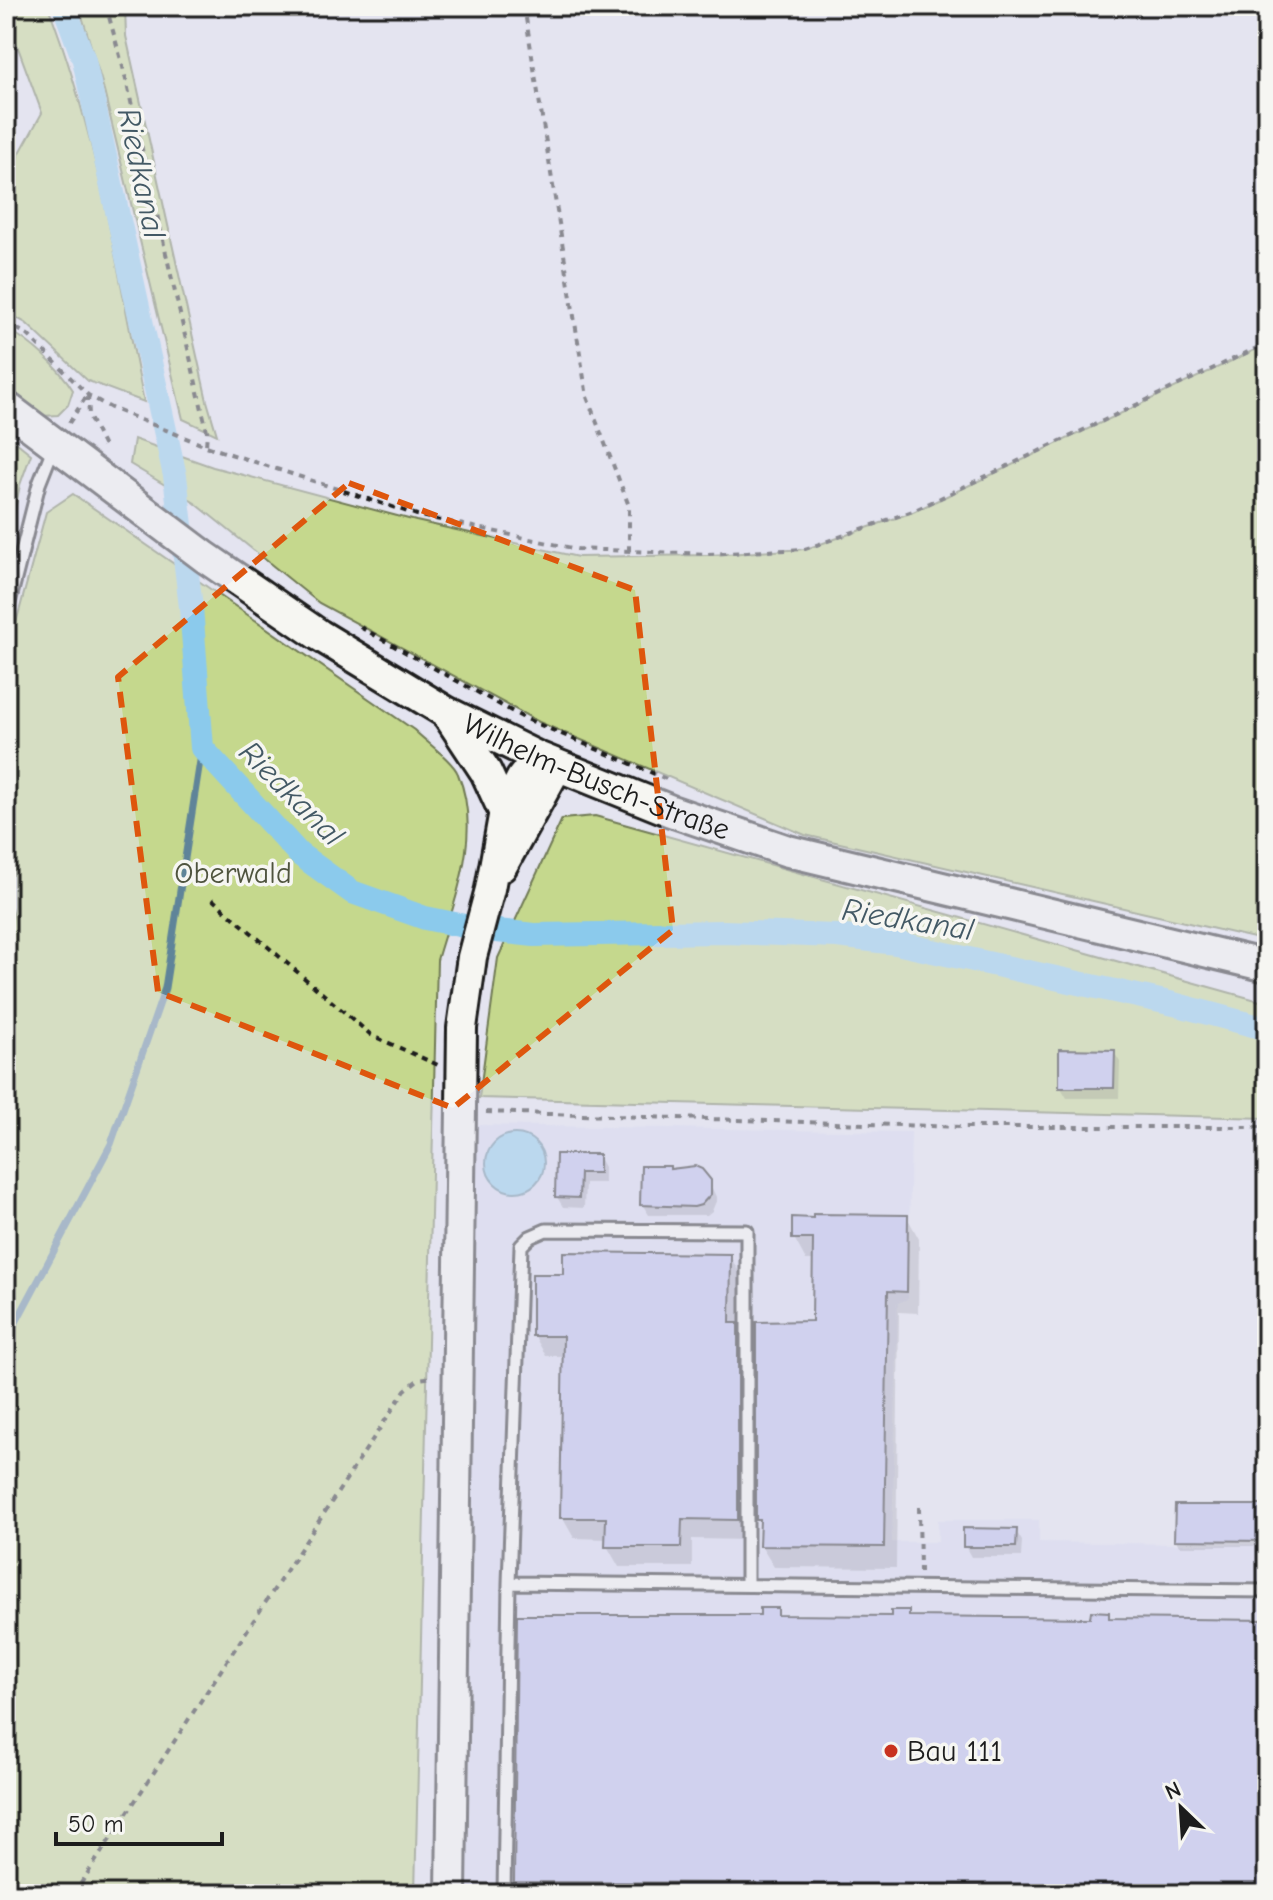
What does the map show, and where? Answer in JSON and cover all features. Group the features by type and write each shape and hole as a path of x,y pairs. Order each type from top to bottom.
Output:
{"main road":[{"name":"Wilhelm-Busch-Straße","path":"6,407 205,557 319,635 446,712 547,761 671,811 788,851 1267,966"},
{"path":"446,712 486,772 504,811"}],"street":[{"path":"451,1894 462,1028 472,957 490,889 504,811 521,778 547,761"},
{"path":"490,889 547,761"}],"lane":[{"path":"6,615 39,484 54,446"},
{"path":"504,1894 509,1583 521,1246 530,1237 546,1230 747,1231 747,1584"},
{"path":"509,1583 1267,1591"}],"path":[{"path":"106,6 123,67 207,431 206,446"},
{"path":"524,6 587,397 629,506 629,552"},
{"path":"6,322 28,335 88,395 111,408 206,446 417,515 577,549 708,554 805,549 913,511 1267,343"},
{"path":"54,446 88,395"},
{"path":"88,395 89,416 110,459"},
{"path":"359,627 522,717 676,783"},
{"path":"212,899 371,1035 438,1065"},
{"path":"460,1110 962,1127 1267,1127"},
{"path":"74,1894 405,1390 419,1379 456,1378"},
{"path":"919,1507 920,1586"}],"highlighted area":[{"path":"349,483 635,590 673,930 453,1108 158,992 118,677"}],"shaded area":[{"path":"476,1125 911,1132 908,1299 898,1303 892,1542 938,1542 938,1520 1039,1520 1039,1542 1267,1545 1267,1894 468,1894"}],"green space":[{"path":"6,6 48,6 65,54 93,152 144,402 88,381 26,323 6,312 6,178 42,113 6,15"},
{"path":"79,6 125,6 126,36 217,435 183,419 102,83"},
{"path":"6,328 43,355 73,390 68,405 58,415 43,416 6,385"},
{"path":"1267,344 1267,941 805,835 539,722 319,603 195,503 130,464 134,439 213,467 416,521 578,557 710,555 806,549 913,512"},
{"path":"6,434 31,454 20,485 6,554"},
{"name":"Oberwald","path":"73,494 414,730 455,769 465,797 467,844 458,891 437,960 415,1894 6,1894 6,959 14,906 13,634 46,512"},
{"path":"595,816 1267,1003 1267,1118 479,1098 498,958 562,819"}],"water":[{"path":"515,1134 536,1142 544,1163 536,1184 515,1192 494,1184 486,1163 494,1142"}],"building":[{"path":"1059,1049 1115,1050 1114,1088 1059,1088"},
{"path":"556,1154 599,1154 599,1173 580,1173 579,1198 555,1197"},
{"path":"641,1166 670,1166 670,1169 695,1166 711,1180 711,1194 701,1205 694,1207 640,1205"},
{"path":"813,1214 908,1215 907,1292 888,1291 884,1547 759,1546 760,1520 756,1520 756,1322 812,1321 813,1239 792,1239 792,1217 813,1218"},
{"path":"563,1252 731,1254 730,1323 738,1323 738,1520 682,1519 681,1547 605,1547 606,1518 560,1518 563,1336 532,1336 532,1274 563,1274"},
{"path":"1175,1505 1267,1505 1267,1541 1174,1540"},
{"path":"963,1528 1017,1529 1016,1547 963,1547"},
{"name":"Bau 111","path":"760,1608 778,1608 778,1615 891,1616 891,1610 909,1610 909,1616 1090,1618 1091,1611 1109,1612 1109,1618 1267,1620 1267,1889 1106,1887 1106,1894 1087,1894 1087,1887 907,1885 906,1892 888,1892 888,1885 775,1884 775,1890 756,1890 756,1883 514,1882 517,1615 760,1615"}],"waterway":[{"name":"Riedkanal","path":"64,6 84,60 175,476 191,607 202,748 299,854 352,892 425,918 479,929 534,935 724,932 837,936 896,943 1174,1004 1267,1029"},
{"path":"6,1341 111,1144 165,988 202,748"}],"place":[{"name":"Bau 111","path":"891,1751"}]}
